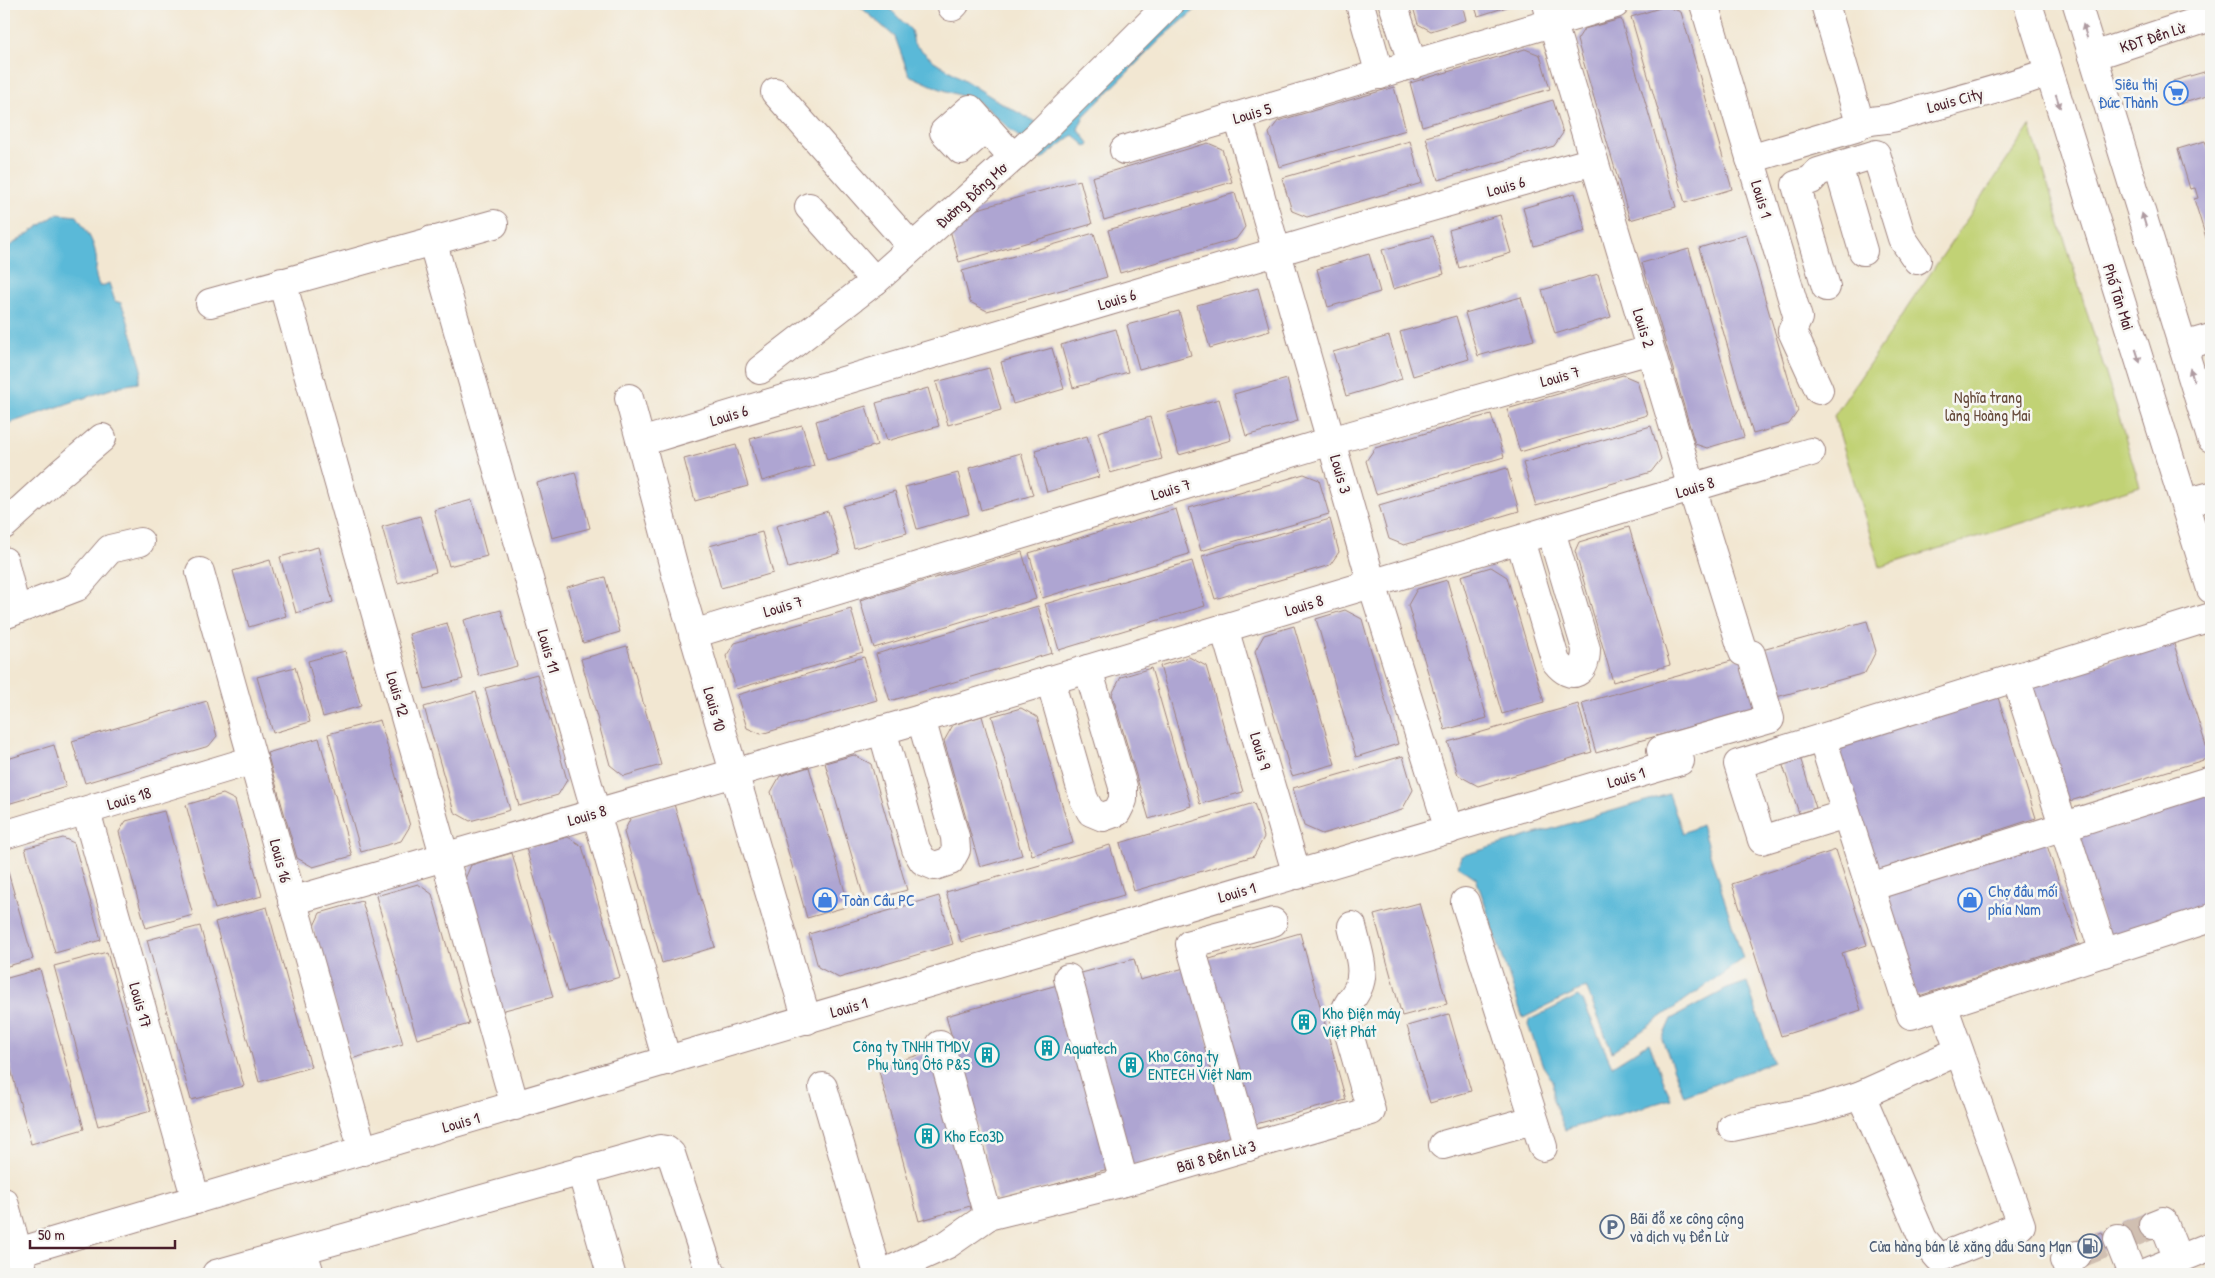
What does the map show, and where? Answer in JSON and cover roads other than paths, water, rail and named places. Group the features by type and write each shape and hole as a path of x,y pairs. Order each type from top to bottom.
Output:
{"street":[{"name":"Đường Đồng Mơ","path":"760,370 875,281 1036,136 1169,4"},
{"path":"1360,4 1380,75"},
{"path":"1393,4 1413,66"},
{"name":"Louis 5","path":"1124,150 1413,66 1550,13 1615,4"},
{"name":"Louis 1","path":"1704,4 1798,318 1792,331 1819,390"},
{"path":"1825,4 1860,123"},
{"name":"Phố Tân Mai","path":"2028,4 2211,589"},
{"path":"2077,4 2211,438"},
{"name":"Louis 2","path":"1550,13 1650,350 1743,652 1750,654 1770,719 1661,750 1673,763"},
{"name":"KĐT Đền Lừ","path":"2093,56 2211,17"},
{"name":"Louis City","path":"1750,159 1855,128 1860,123 1885,120 2019,83 2048,72"},
{"path":"775,92 912,247"},
{"path":"940,135 970,109 1013,157"},
{"name":"Louis 3","path":"1238,117 1372,584 1449,830"},
{"path":"1808,142 1828,168 1863,251"},
{"path":"1826,288 1796,185 1811,180 1828,168 1876,154 1902,238 1917,260"},
{"name":"Louis 6","path":"641,442 831,383 1277,251 1594,161"},
{"path":"821,210 875,281"},
{"path":"210,303 494,224"},
{"name":"Louis 11","path":"432,240 668,1061"},
{"name":"Louis 12","path":"282,282 515,1106"},
{"path":"2183,346 2211,338"},
{"name":"Louis 7","path":"693,634 1331,441 1650,350"},
{"name":"Louis 10","path":"629,398 693,634 806,1020"},
{"path":"4,525 102,438"},
{"name":"Louis 8","path":"292,901 920,719 1811,452"},
{"path":"2185,503 2211,496"},
{"path":"1520,540 1556,662 1563,670 1572,673 1581,670 1586,664 1586,649 1551,531"},
{"path":"4,561 10,613 76,587 110,550 140,542"},
{"name":"Louis 16","path":"200,572 363,1151"},
{"path":"1846,814 1762,840 1738,764 2211,617"},
{"name":"Louis 9","path":"1224,628 1297,874"},
{"path":"1050,680 1084,799 1091,812 1103,817 1117,812 1124,800 1123,787 1088,669"},
{"path":"2016,678 2104,953"},
{"path":"882,730 916,849 923,861 936,866 950,861 956,850 955,837 920,719"},
{"path":"1822,738 1911,1016 2211,918"},
{"name":"Louis 18","path":"4,835 253,760"},
{"name":"Louis 1","path":"21,1263 196,1200 1673,763"},
{"path":"1870,887 2211,780"},
{"name":"Louis 17","path":"86,811 196,1200"},
{"path":"1466,902 1532,1120 1543,1147"},
{"path":"1248,1147 1190,944 1273,922"},
{"name":"Bãi 8 Đền Lừ 3","path":"882,1274 948,1244 988,1216 1124,1182 1371,1111 1344,1016 1344,1010 1358,990 1363,973 1352,926"},
{"path":"1068,978 1124,1182"},
{"path":"1861,1095 1923,1239 1939,1258 2021,1225 1943,1005"},
{"path":"940,1045 988,1216"},
{"path":"1732,1127 1814,1110 1861,1095 1959,1051"},
{"path":"822,1087 878,1274"},
{"path":"1443,1145 1532,1120"},
{"path":"216,1274 307,1262 581,1170 660,1149 666,1150 671,1154 709,1270 713,1274"},
{"path":"581,1170 606,1273"},
{"path":"4,1202 21,1263"},
{"path":"2153,1225 2162,1221 2178,1259"},
{"path":"2117,1239 2132,1274"},
{"path":"2142,1274 2211,1246"}],"water":[{"path":"857,4 885,4 911,30 914,44 934,61 1001,103 1057,134 1181,4 1202,4 1162,38 1084,116 1078,129 1089,143 1087,147 1073,135 1041,160 1020,138 979,102 938,88 909,75 895,37"},
{"path":"57,214 77,216 89,235 95,250 98,282 100,287 109,283 115,301 121,303 142,369 138,383 120,386 4,425 4,250"},
{"path":"1669,794 1683,833 1701,825 1743,959 1612,1052 1586,987 1523,1018 1476,878 1458,866 1461,856"},
{"path":"1747,982 1773,1062 1684,1096 1662,1039 1671,1019 1727,989"},
{"path":"1578,996 1583,1001 1612,1066 1649,1043 1671,1099 1565,1130 1553,1100 1553,1081 1543,1066 1528,1025 1529,1020"}],"tunnel":[{"path":"2128,1235 2153,1225"},
{"path":"2077,1255 2107,1243"}],"place":[{"name":"Siêu thị Đức Thành","path":"2176,93"},
{"name":"Toàn Cầu PC","path":"825,900"},
{"name":"Chợ đầu mối phía Nam","path":"1970,900"},
{"name":"Kho Điện máy Việt Phát","path":"1304,1022"},
{"name":"Aquatech","path":"1047,1048"},
{"name":"Công ty TNHH TMDV Phụ tùng Ôtô P&S","path":"987,1055"},
{"name":"Kho Công ty ENTECH Việt Nam","path":"1131,1065"},
{"name":"Kho Eco3D","path":"927,1136"},
{"name":"Bãi đỗ xe công cộng và dịch vụ Đền Lừ","path":"1612,1227"},
{"name":"Cửa hàng bán lẻ xăng dầu Sang Mạn","path":"2090,1246"}],"park label":[{"name":"Nghĩa trang làng Hoàng Mai","path":"1988,406"}]}
